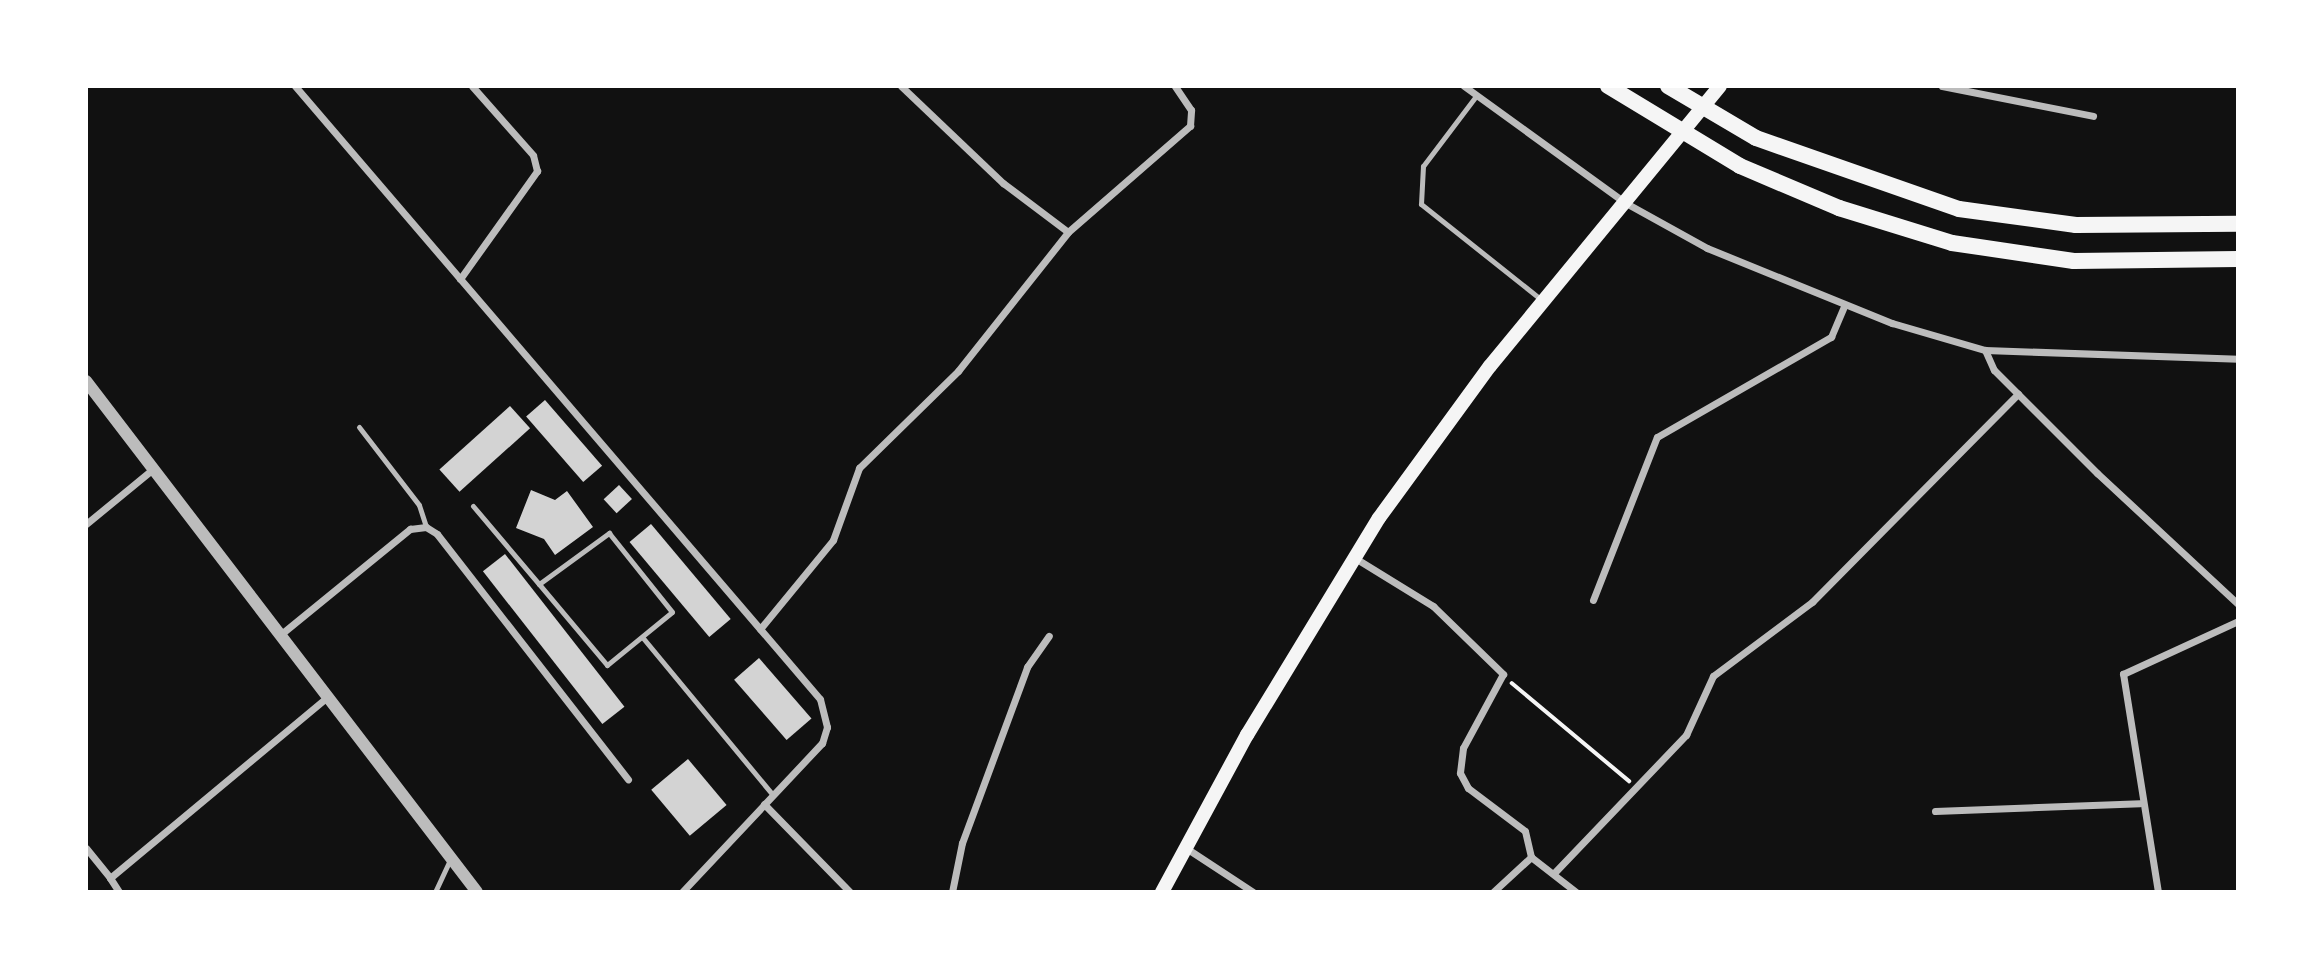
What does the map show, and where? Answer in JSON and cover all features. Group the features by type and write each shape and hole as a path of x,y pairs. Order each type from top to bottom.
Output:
{"highway":[{"path":"1608,86 1740,166 1839,208 1952,243 2074,261 2238,259"},
{"path":"1668,86 1756,138 1959,209 2076,225 2238,224"}],"main road":[{"path":"1162,892 1355,558 1543,301 1720,86"}],"street":[{"path":"295,86 820,699 827,727 822,743 682,892"},
{"path":"460,279 537,171 533,155 472,86"},
{"path":"901,86 1003,183 1068,232"},
{"path":"760,629 834,540 859,468 958,371 1068,232 1190,126 1191,110 1175,86"},
{"path":"1464,86 1624,202 1746,269 1844,306 1984,350 2238,359"},
{"path":"1942,86 2094,116"},
{"path":"1593,600 1657,437 1831,337 1844,306"},
{"path":"1984,350 2018,394 2238,604"},
{"path":"86,381 477,892"},
{"path":"1555,872 1695,721 1713,676 1812,602 2018,394"},
{"path":"86,524 153,469"},
{"path":"280,635 410,529 426,527 438,534 628,779"},
{"path":"1355,558 1433,606 1503,674 1463,748 1460,773 1468,788 1525,831 1531,857 1555,872 1576,892"},
{"path":"2158,892 2140,803 2123,674 2238,621"},
{"path":"952,892 962,843 1027,667 1049,636"},
{"path":"110,878 327,697"},
{"path":"1935,811 2140,803"},
{"path":"764,804 850,892"},
{"path":"1186,847 1253,892"},
{"path":"86,848 119,892"},
{"path":"1493,892 1531,857"}],"lane":[{"path":"1476,96 1423,166 1421,204 1543,301"},
{"path":"359,427 419,505 426,527"},
{"path":"473,506 604,664 668,618 671,608 609,533 539,584"},
{"path":"643,638 773,795"},
{"path":"435,892 451,858"}],"path":[{"path":"1503,674 1635,788"}],"building":[{"path":"545,400 602,466 583,482 526,416"},
{"path":"510,406 530,428 459,492 439,470"},
{"path":"619,485 632,499 617,513 604,499"},
{"path":"531,490 555,500 567,491 593,527 555,555 544,539 516,528"},
{"path":"651,524 731,619 709,637 630,542"},
{"path":"505,554 624,707 602,724 483,571"},
{"path":"759,658 811,718 787,740 734,680"},
{"path":"688,759 727,805 690,836 651,790"}]}
